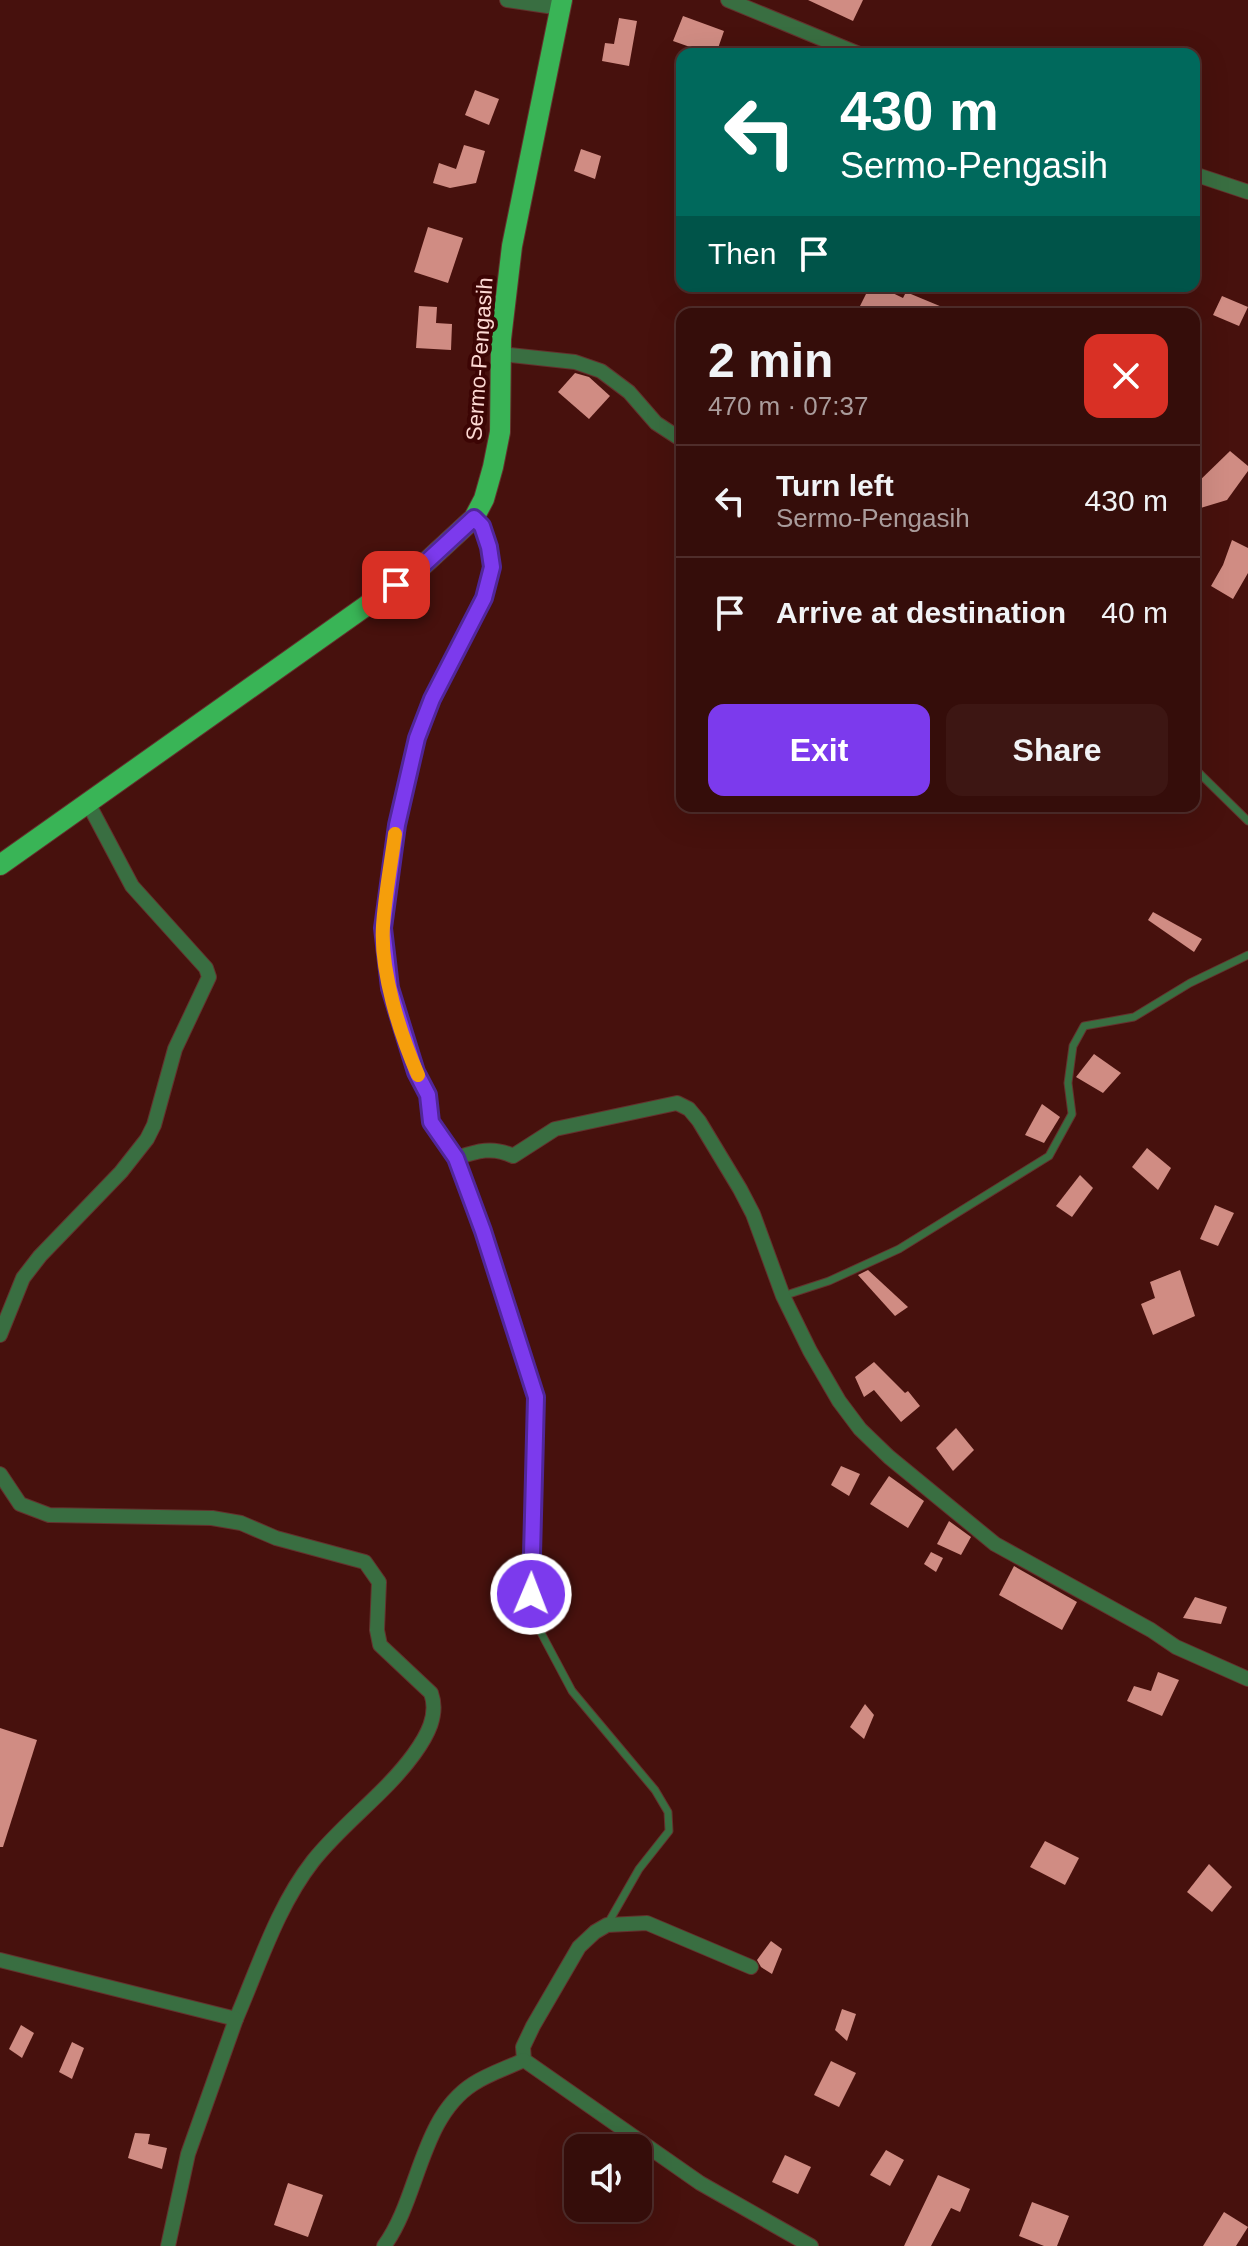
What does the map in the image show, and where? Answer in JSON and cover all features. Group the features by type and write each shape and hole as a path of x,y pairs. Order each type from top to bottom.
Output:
{"main road":[{"name":"Sermo-Pengasih","path":"0,865 421,567 474,518 484,499 500,432 501,354 512,246 562,4"}],"street":[{"path":"507,0 562,4"},
{"path":"728,0 844,48"},
{"path":"1200,176 1248,192"},
{"path":"501,354 575,362 601,371 629,392 656,423 676,436"},
{"path":"474,518 482,526 492,567 484,598 432,699 417,738 397,825 383,928 390,988 416,1072 428,1095 431,1122 456,1158 499,1149 513,1156 555,1129 677,1103 689,1109 740,1189 753,1214 783,1296 825,1376 860,1429 953,1512 995,1544 1151,1630 1176,1647 1248,1679"},
{"path":"0,1335 23,1278 40,1256 121,1172 147,1139 154,1125 175,1049 209,977 206,968 132,886 88,803"},
{"path":"0,1474 20,1504 49,1515 212,1518 241,1523 276,1538 365,1562 379,1582 377,1630 380,1645 431,1693 435,1703 433,1720 407,1764 316,1858 291,1892 236,2019 188,2154 168,2246"},
{"path":"751,1967 647,1923 607,1925 579,1947 533,2026 523,2047 524,2060 531,2068 700,2183 811,2246"},
{"path":"0,1960 236,2019"},
{"path":"384,2246 448,2108 472,2085 524,2060"}],"lane":[{"path":"1200,774 1248,821"},
{"path":"783,1296 829,1281 899,1249 1049,1156 1072,1114 1068,1083 1073,1046 1084,1026 1134,1017 1190,983 1248,955"},
{"path":"456,1158 483,1231 536,1397 531,1594 539,1629 572,1691 655,1790 668,1812 669,1831 639,1869 607,1925"}],"building":[{"path":"808,0 863,0 853,21"},
{"path":"683,16 724,31 718,48 690,48 673,41"},
{"path":"619,18 637,21 629,66 602,61 605,43 614,44"},
{"path":"475,90 499,99 489,125 465,115"},
{"path":"464,145 485,151 476,183 450,188 433,183 439,163 456,169"},
{"path":"581,149 601,156 595,179 574,171"},
{"path":"428,227 463,238 448,283 414,272"},
{"path":"867,292 890,292 903,298 906,292 945,308 886,306 859,308"},
{"path":"1222,296 1248,307 1239,326 1213,315"},
{"path":"419,306 437,307 436,323 452,324 451,350 416,348"},
{"path":"575,373 589,377 610,396 589,419 558,392"},
{"path":"1230,451 1248,466 1248,471 1227,500 1200,508 1200,480"},
{"path":"1232,540 1248,548 1248,573 1233,599 1211,586"},
{"path":"1153,912 1202,939 1194,952 1148,920"},
{"path":"1094,1054 1121,1073 1103,1093 1076,1077"},
{"path":"1042,1104 1060,1117 1044,1143 1025,1135"},
{"path":"1147,1148 1171,1168 1158,1190 1132,1167"},
{"path":"1080,1175 1093,1188 1072,1217 1056,1206"},
{"path":"1215,1205 1234,1213 1218,1246 1200,1239"},
{"path":"868,1270 908,1307 895,1316 858,1275"},
{"path":"1180,1270 1195,1316 1153,1335 1141,1304 1155,1298 1150,1282"},
{"path":"874,1362 905,1393 908,1391 920,1406 901,1422 874,1390 864,1397 855,1377"},
{"path":"956,1428 974,1450 953,1471 936,1448"},
{"path":"841,1466 860,1474 849,1496 831,1485"},
{"path":"889,1476 924,1501 908,1528 870,1504"},
{"path":"949,1521 971,1537 961,1555 937,1544"},
{"path":"931,1552 943,1558 936,1572 924,1564"},
{"path":"1014,1566 1077,1602 1062,1630 999,1595"},
{"path":"1195,1597 1227,1607 1221,1624 1183,1618"},
{"path":"1158,1672 1179,1680 1162,1716 1127,1701 1134,1686 1151,1691"},
{"path":"865,1704 874,1715 864,1739 850,1727"},
{"path":"0,1728 37,1740 3,1847 0,1847"},
{"path":"1045,1841 1079,1858 1065,1885 1030,1867"},
{"path":"1209,1864 1232,1887 1212,1912 1187,1892"},
{"path":"771,1941 782,1949 772,1974 757,1960"},
{"path":"842,2009 856,2014 847,2041 835,2030"},
{"path":"21,2025 34,2033 22,2058 9,2049"},
{"path":"72,2042 84,2048 72,2079 59,2072"},
{"path":"831,2061 856,2073 839,2107 814,2095"},
{"path":"135,2133 150,2134 148,2144 167,2148 162,2169 128,2158"},
{"path":"886,2150 904,2160 890,2186 870,2175"},
{"path":"785,2155 811,2167 798,2194 772,2182"},
{"path":"938,2175 970,2189 960,2212 951,2208 931,2246 904,2246"},
{"path":"288,2183 323,2195 308,2237 274,2225"},
{"path":"1032,2202 1069,2216 1057,2246 1044,2246 1019,2236"},
{"path":"1224,2212 1248,2227 1236,2246 1203,2246"}],"slow traffic":[{"path":"395,834 383,928 385,957 402,1031 418,1075"}],"route":[{"path":"396,585 421,567 474,518 482,526 492,567 484,598 471,628 432,699 417,738 397,825 383,928 390,988 416,1072 428,1095 431,1122 456,1158 483,1231 536,1397 531,1594"}]}
